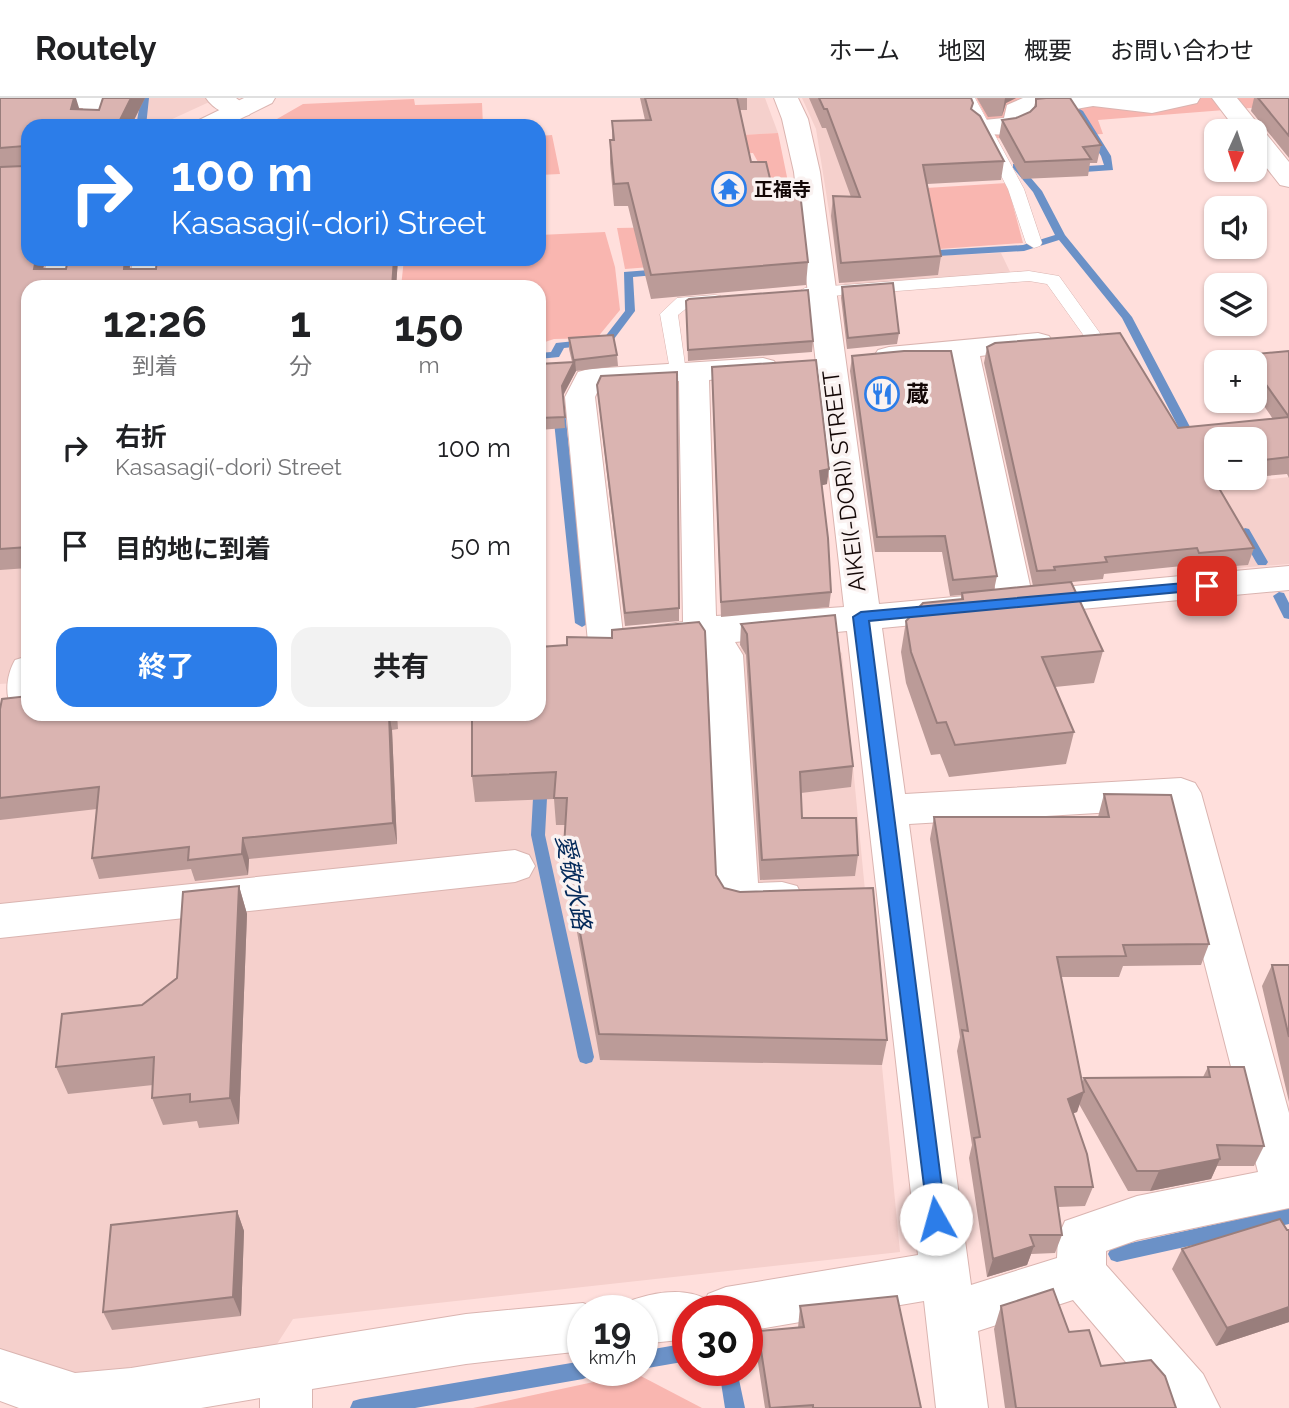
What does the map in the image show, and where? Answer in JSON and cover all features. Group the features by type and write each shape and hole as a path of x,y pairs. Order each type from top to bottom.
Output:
{"street":[{"path":"213,119 229,104 263,98"},
{"name":"AIKEI(-DORI) STREET","path":"786,98 795,119 807,172 807,364 861,617 962,1408"},
{"path":"983,126 1009,126 1018,121 1044,122 1056,115 1053,106 1093,99 1152,106 1188,98"},
{"path":"1224,98 1241,119"},
{"path":"0,100 97,101 93,119"},
{"path":"1267,152 1289,179"},
{"path":"1093,336 807,364 589,378 580,397 593,643 1289,578"},
{"path":"963,349 1016,603"},
{"path":"686,372 698,618 725,655 738,900 817,897"},
{"path":"885,810 1181,793 1286,1188 1137,1218 1082,1237 1081,1274 1112,1305 1185,1392 1194,1408"},
{"path":"0,921 515,866"},
{"path":"856,895 895,893"},
{"path":"763,1308 946,1295 1081,1274"},
{"path":"0,1374 13,1381 75,1399 131,1394 286,1394 466,1339 567,1328"}],"lane":[{"path":"968,98 1017,190 1034,243"},
{"path":"807,293 1029,276 1053,280 1093,336"},
{"path":"686,372 669,314 683,302 738,298"}],"shaded area":[{"path":"0,98 218,98 172,119 21,119"},
{"path":"725,98 765,98 778,133 741,135"},
{"path":"802,98 907,98 881,258 1001,253 1012,276 857,291 840,281 816,129"},
{"path":"976,98 1289,98 1289,105 1098,120 1103,134 1005,139 997,138"},
{"path":"414,99 415,105 482,103 483,119 277,119 303,104"},
{"path":"778,133 787,177 791,256 625,269 617,228 781,225 769,182 753,153 697,155 741,135"},
{"path":"546,135 552,135 560,174 546,175"},
{"path":"1007,183 1023,243 939,249 926,188"},
{"path":"605,232 615,267 620,310 597,338 546,342 546,280 402,280 403,266 546,266 546,235"},
{"path":"1289,477 1289,564 1187,572 1154,509 1203,487 1204,490 1267,490 1267,480"},
{"path":"21,513 21,682 0,684 0,516"},
{"path":"823,640 842,653 900,1252 293,1319 245,1394 0,1394 0,715 21,715 21,721 546,721 546,664"},
{"path":"658,1385 702,1408 473,1408 575,1386"}],"building":[{"path":"0,98 74,98 71,109 99,110 103,98 131,98 120,119 21,119 21,146 0,148"},
{"path":"645,98 737,98 751,162 766,162 773,191 800,192 808,262 651,275 628,183 614,184 610,140 614,140 612,121 651,120"},
{"path":"819,98 971,98 971,109 980,116 1004,161 923,165 941,256 841,263 833,196 860,197 827,109 824,109"},
{"path":"1070,98 1101,145 1083,147 1091,159 1025,162 1002,120 1030,112 1036,106 1036,99"},
{"path":"1258,98 1289,98 1289,136"},
{"path":"21,166 21,266 35,266 34,269 124,266 124,269 156,269 156,266 394,266 392,280 21,280 21,548 0,549 0,167"},
{"path":"893,283 899,333 848,338 842,287"},
{"path":"808,290 813,341 688,350 686,301 689,299"},
{"path":"1120,333 1178,428 1289,417 1289,457 1267,460 1267,427 1204,427 1204,490 1220,490 1254,548 1199,553 1197,548 1105,557 1107,562 1037,571 987,347 995,343"},
{"path":"613,335 617,355 574,362 569,338"},
{"path":"904,351 951,351 997,576 953,580 945,536 877,537 852,356"},
{"path":"1289,351 1289,417 1267,386 1267,353"},
{"path":"816,360 829,469 820,471 831,592 721,602 712,367"},
{"path":"574,362 562,386 565,417 546,418 546,364"},
{"path":"677,372 679,608 625,613 597,385 601,376"},
{"path":"1071,582 1103,651 1042,657 1074,732 955,745 946,722 937,723 911,652 906,621 923,603 963,599 962,593"},
{"path":"835,615 853,766 800,772 802,818 856,818 858,855 762,860 747,634 741,624"},
{"path":"699,622 705,631 716,875 724,888 740,892 873,888 887,1040 599,1034 573,895 568,895 570,862 563,863 567,798 554,798 556,772 472,776 472,721 546,721 546,646 567,645 567,637 612,638 612,630"},
{"path":"21,697 21,721 389,721 393,823 243,838 242,854 188,860 189,847 92,858 99,787 0,798 2,699"},
{"path":"1104,794 1171,795 1209,944 1123,945 1126,956 1057,957 1084,1092 1068,1099 1087,1154 1093,1187 1055,1187 1062,1235 1030,1235 1034,1246 993,1259 974,1138 980,1137 962,1030 968,1031 934,817 1109,817"},
{"path":"239,886 230,1098 190,1102 190,1094 152,1098 154,1057 56,1067 62,1014 142,1005 177,978 183,892"},
{"path":"1272,965 1289,965 1289,1037"},
{"path":"1208,1067 1244,1067 1264,1146 1217,1145 1220,1159 1159,1171 1137,1171 1084,1078 1210,1077"},
{"path":"237,1211 233,1297 103,1312 111,1225"},
{"path":"1280,1219 1289,1230 1289,1307 1227,1328 1182,1249"},
{"path":"1053,1289 1069,1332 1089,1330 1101,1366 1151,1360 1165,1376 1176,1408 1016,1408 1001,1306"},
{"path":"897,1296 921,1408 813,1408 813,1405 770,1408 763,1363 763,1331 804,1327 800,1306"}],"waterway":[{"path":"142,119 145,98"},
{"path":"1070,170 1110,168 1106,156 1078,111"},
{"path":"1016,166 1037,191 1061,236"},
{"path":"921,254 1024,248 1061,236"},
{"path":"1061,236 1127,317 1192,442"},
{"path":"546,356 555,355 560,345 607,341 630,311 628,274 662,272"},
{"name":"愛敬水路","path":"559,412 582,623"},
{"path":"1245,532 1262,562"},
{"path":"1279,596 1289,615"},
{"name":"愛敬水路","path":"541,780 538,835 586,1057"},
{"path":"1117,1254 1289,1216"},
{"name":"愛敬水路","path":"658,1357 672,1355"},
{"path":"360,1408 567,1373"},
{"name":"愛敬水路","path":"731,1386 735,1408"}],"place":[{"name":"正福寺","path":"729,189"},
{"name":"蔵","path":"882,394"}],"route":[{"path":"936,1219 861,617 1207,586"}]}
